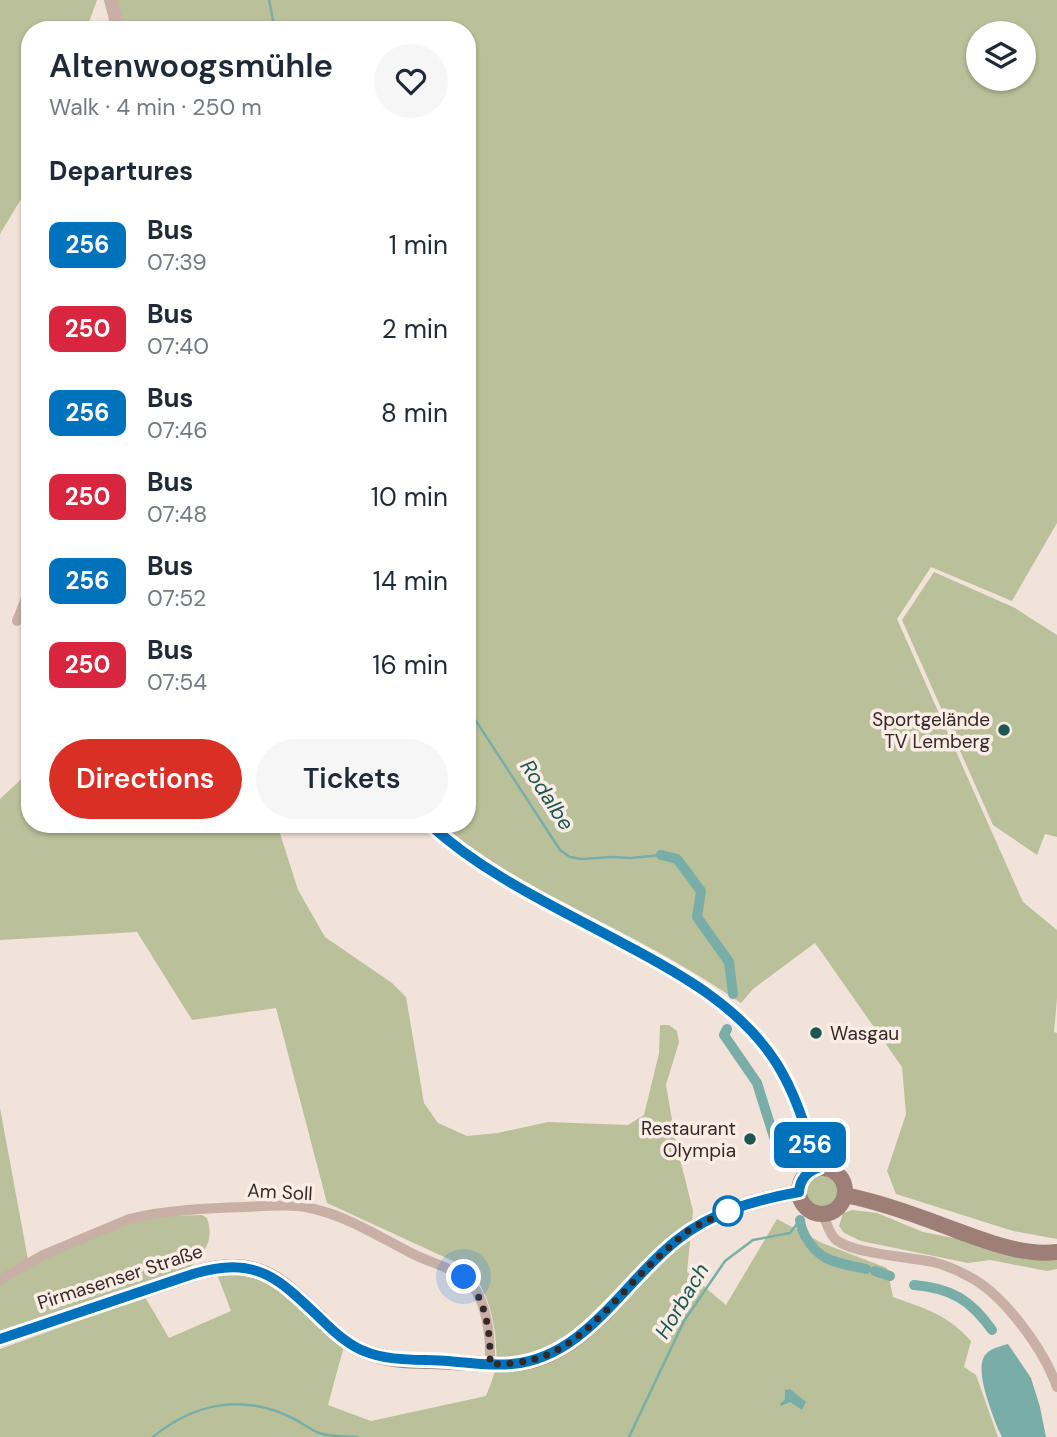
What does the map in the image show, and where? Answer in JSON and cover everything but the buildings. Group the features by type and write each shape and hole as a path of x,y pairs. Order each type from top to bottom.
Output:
{"main road":[{"path":"818,1168 830,1169 844,1182 845,1195 841,1206 824,1215 810,1212 800,1200 802,1180 811,1170 818,1168"},
{"name":"Pirmasenser Straße","path":"0,1339 193,1274 232,1266 259,1270 281,1283 331,1329 367,1353 397,1358 510,1365 536,1360 564,1348 589,1328 659,1256 692,1228 744,1205 799,1192"},
{"path":"845,1195 881,1203 985,1241 1028,1251 1057,1252"}],"street":[{"path":"111,0 117,21"},
{"path":"17,621 21,611"},
{"path":"441,833 508,880 690,981 746,1025 771,1055 788,1084 818,1168"},
{"name":"Am Soll","path":"0,1280 43,1255 136,1218 213,1208 275,1205 309,1208 341,1218 464,1277 477,1291 480,1301 488,1331 490,1364"},
{"path":"824,1215 831,1233 844,1244 934,1262 981,1283 1002,1302 1026,1332 1042,1356 1057,1387"}],"green space":[{"path":"0,0 97,0 89,21 21,21 21,199 0,234"},
{"path":"117,0 1057,0 1057,523 1012,601 931,567 897,619 1023,902 1057,930 1054,1032 1057,1033 1057,1239 1013,1231 896,1194 887,1171 906,1114 902,1067 815,943 753,989 741,1003 661,954 545,893 453,833 476,833 476,21 123,21"},
{"name":"Sportgelände TV Lemberg","path":"934,572 1015,608 1057,635 1057,837 1045,834 1037,855 993,825 902,620"},
{"path":"21,779 21,833 280,833 298,890 325,937 392,983 406,997 424,1103 438,1123 467,1136 498,1133 548,1122 628,1125 644,1115 659,1053 660,1025 669,1025 677,1031 679,1042 666,1085 676,1143 693,1211 687,1272 726,1305 777,1219 822,1243 887,1268 893,1297 944,1318 971,1341 964,1367 976,1375 998,1437 0,1437 0,1349 145,1297 169,1338 231,1311 217,1274 245,1274 265,1279 344,1346 328,1405 371,1421 486,1396 494,1373 496,1345 488,1303 477,1280 469,1271 327,1203 276,1008 192,1020 137,932 0,940 0,799"},
{"path":"0,1108 29,1265 131,1222 163,1216 202,1215 207,1218 210,1234 203,1252 188,1270 0,1331"},
{"path":"821,1174 833,1179 838,1191 833,1203 821,1208 809,1203 804,1191 809,1179"},
{"path":"852,1210 877,1213 923,1232 1057,1258 1057,1269 1047,1271 990,1260 968,1263 861,1241 844,1233 839,1226 843,1213"}],"water":[{"path":"1008,1344 1031,1378 1046,1437 1002,1437 998,1429 982,1378 983,1359 994,1348"},
{"path":"790,1389 806,1402 802,1410 790,1402 781,1406 785,1399 785,1390"}],"waterway":[{"name":"Rodalbe","path":"269,0 273,21"},
{"name":"Rodalbe","path":"476,721 560,850 570,857 582,859 661,855"},
{"name":"Rodalbe","path":"661,855 677,859 701,891 697,917 729,962 733,994"},
{"name":"Rodalbe","path":"727,1029 724,1035 757,1083 774,1137"},
{"name":"Horbach","path":"629,1437 684,1321 725,1261 753,1240 790,1233 800,1220"},
{"name":"Rodalbe","path":"800,1220 806,1237 821,1255 835,1262 866,1269"},
{"name":"Rodalbe","path":"875,1271 890,1276"},
{"name":"Rodalbe","path":"914,1285 939,1289 959,1297 968,1303 992,1330"},
{"path":"153,1437 185,1416 236,1404 272,1410 323,1434 357,1437"}],"bus line":[{"name":"256","path":"0,1339 193,1274 232,1266 259,1270 281,1283 331,1329 367,1353 397,1358 510,1365 521,1363 549,1355 577,1339 659,1256 692,1228 744,1205 799,1192 799,1186 806,1174 818,1168 788,1084 771,1055 746,1025 690,981 508,880 440,833"}],"place":[{"name":"Sportgelände TV Lemberg","path":"1004,730"},
{"name":"Wasgau","path":"816,1033"},
{"name":"Restaurant Olympia","path":"750,1139"}],"route":[{"path":"464,1277 477,1291 483,1311 488,1331 490,1364 510,1365 536,1360 577,1339 644,1271 692,1228 728,1211"}]}
